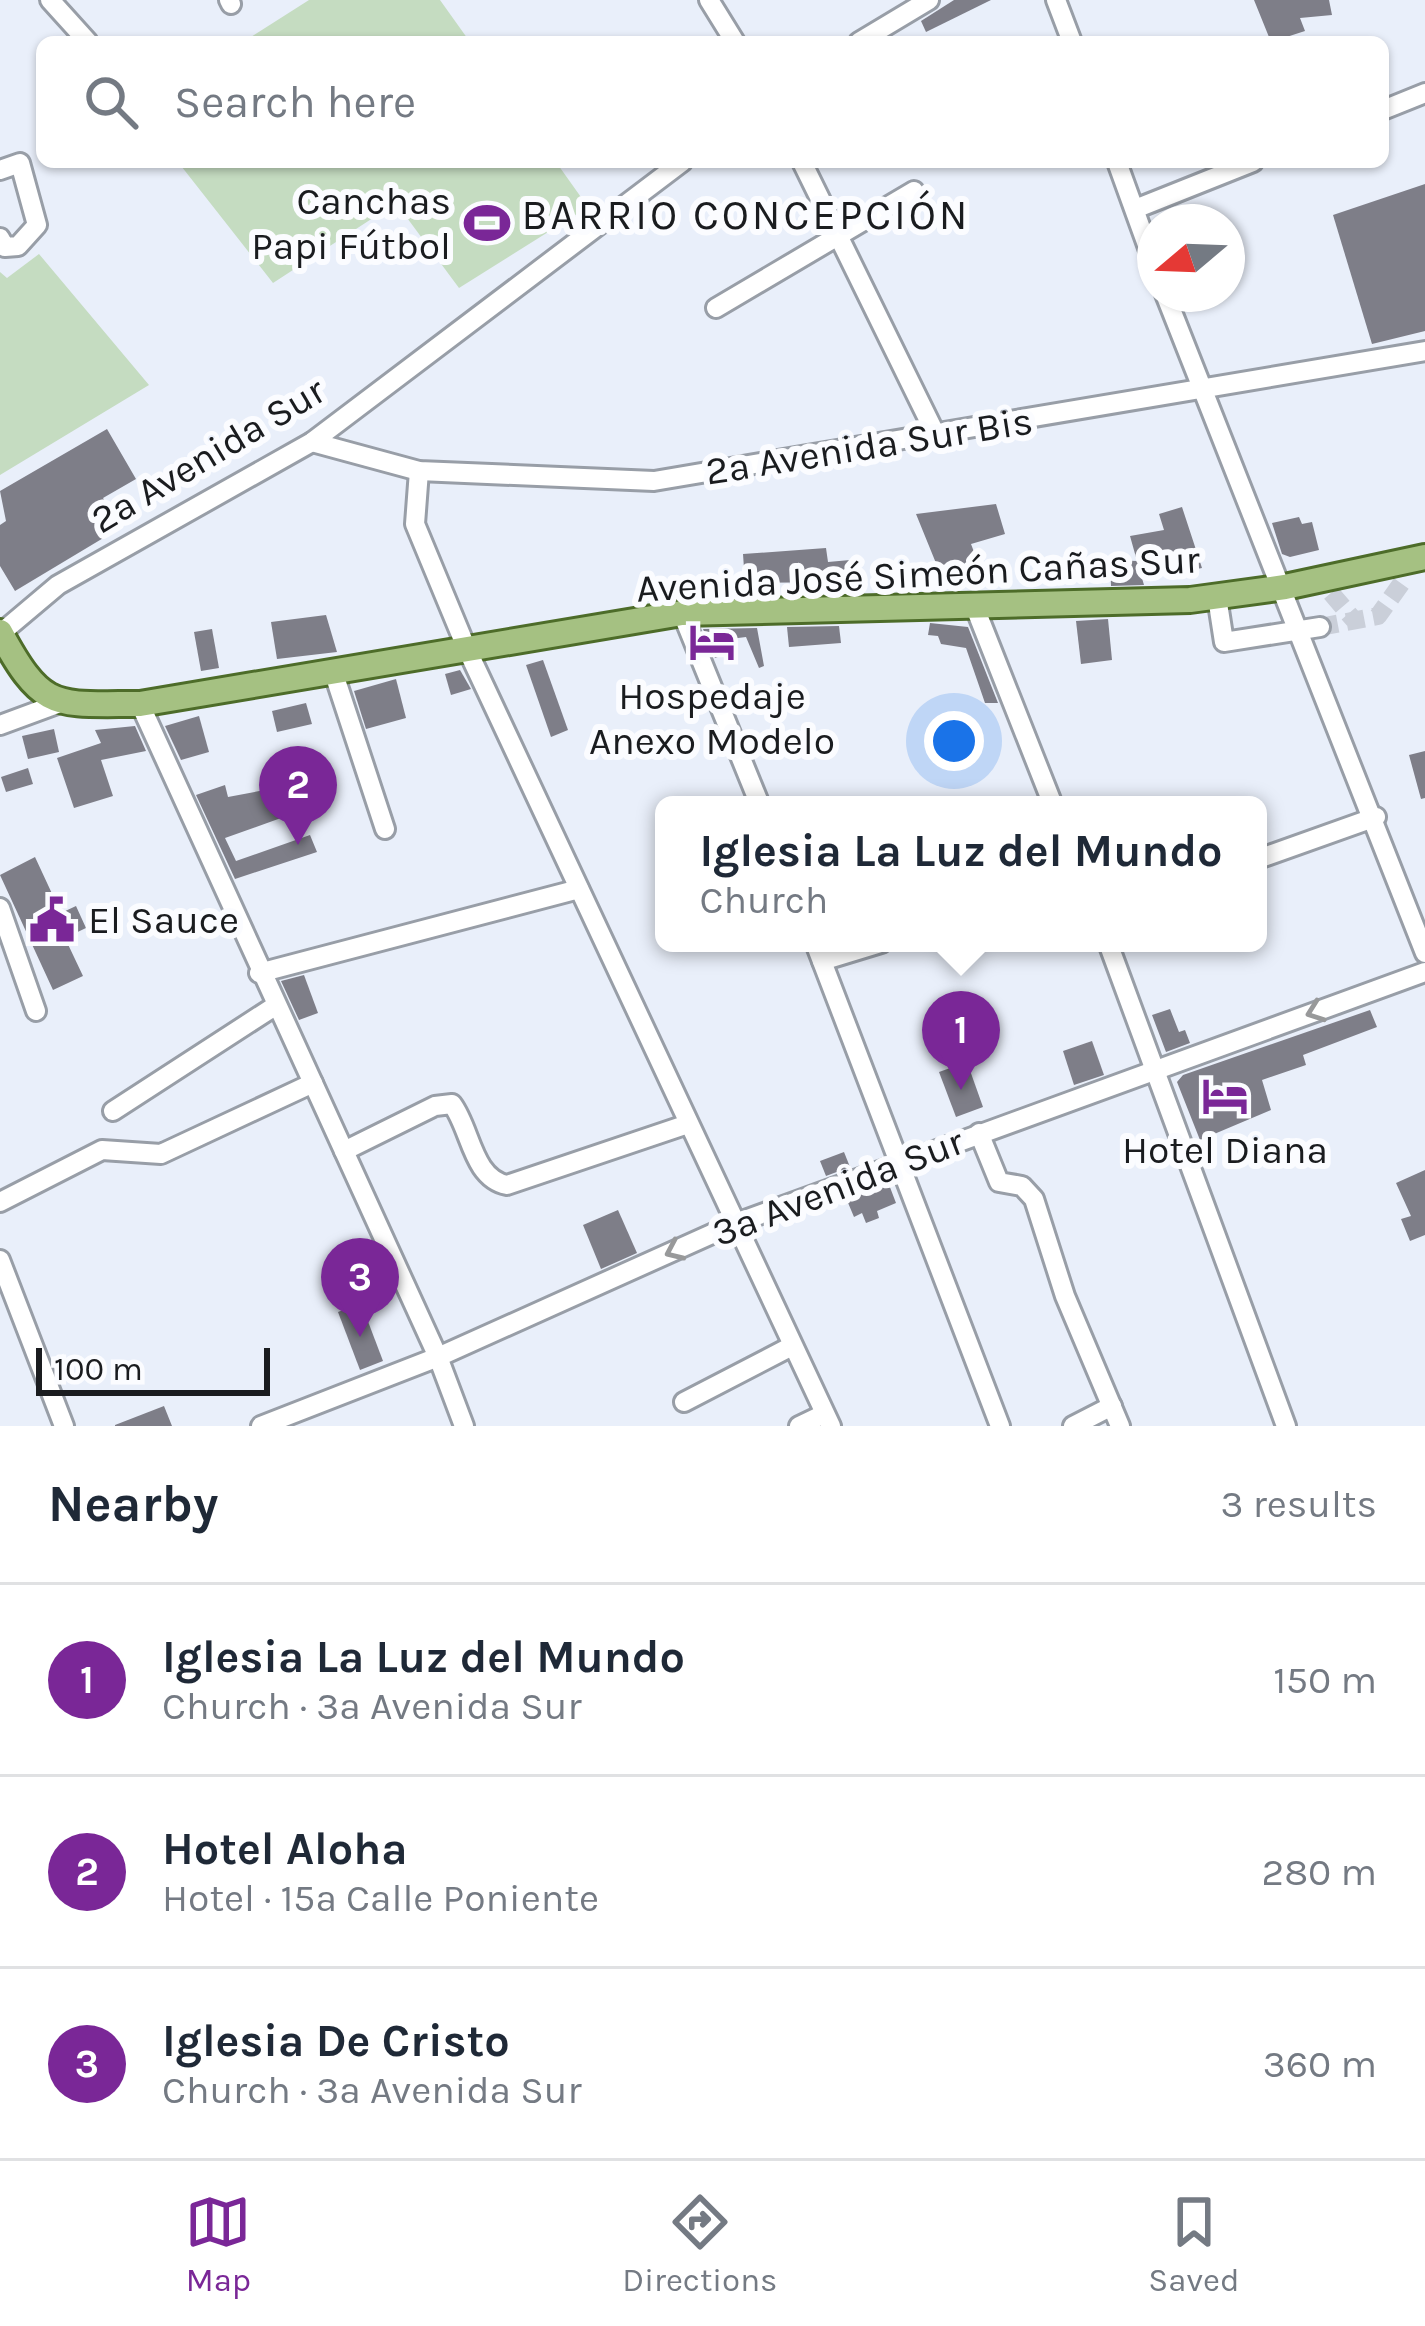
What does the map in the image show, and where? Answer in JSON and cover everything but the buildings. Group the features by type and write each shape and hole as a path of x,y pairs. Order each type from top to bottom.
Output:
{"main road":[{"name":"Avenida José Simeón Cañas Sur","path":"56,704 140,704 682,613 1217,597 1326,586 1416,564"},
{"path":"0,633 26,675 56,704"}],"street":[{"path":"50,0 83,36"},
{"path":"709,0 731,36"},
{"path":"869,36 929,0"},
{"path":"1056,0 1070,36"},
{"path":"1389,108 1425,93"},
{"path":"0,170 20,163 37,225 18,246 5,247 0,238"},
{"name":"2a Avenida Sur","path":"0,633 58,585 312,442 674,168"},
{"path":"805,168 936,435"},
{"path":"1119,168 1137,215"},
{"path":"1135,209 1237,168"},
{"path":"716,308 914,191"},
{"path":"1171,312 1199,393 1285,587 1311,629 1425,953"},
{"name":"2a Avenida Sur Bis","path":"312,442 418,471 654,481 1199,393 1425,351"},
{"path":"418,471 415,524 466,647 827,1420 800,1426"},
{"path":"1217,597 1224,642 1311,629"},
{"path":"974,605 1049,796"},
{"path":"682,613 756,796"},
{"path":"334,674 385,829"},
{"name":"Avenida José Simeón Cañas Sur","path":"0,724 56,704"},
{"path":"140,704 438,1358 464,1426"},
{"path":"1267,857 1376,817"},
{"path":"259,973 579,890"},
{"path":"0,908 36,1011"},
{"path":"819,952 1000,1426"},
{"path":"1111,952 1286,1426"},
{"name":"3a Avenida Sur","path":"261,1426 438,1358 734,1224 1425,972"},
{"path":"113,1111 275,1006"},
{"path":"0,1202 102,1150 160,1154 313,1084"},
{"path":"344,1151 435,1106 452,1104 482,1169 494,1182 507,1185 688,1124"},
{"path":"979,1132 999,1182 1022,1186 1034,1199 1064,1296 1120,1426"},
{"path":"0,1260 64,1426"},
{"path":"685,1402 792,1346"},
{"path":"1073,1426 1112,1406"}],"green space":[{"path":"309,0 440,0 466,36 252,36"},
{"name":"Canchas Papi Fútbol","path":"183,168 560,168 588,207 459,288 396,203 273,283"},
{"path":"39,254 149,385 0,475 0,272 7,278"}],"tunnel":[{"path":"1320,627 1378,616 1406,577"},
{"path":"1331,593 1354,620"}],"place":[{"name":"Canchas Papi Fútbol","path":"487,223"},
{"name":"Hospedaje Anexo Modelo","path":"712,642"},
{"name":"Hotel Aloha","path":"298,845"},
{"name":"El Sauce","path":"52,920"},
{"name":"Iglesia La Luz del Mundo","path":"961,1090"},
{"name":"Hotel Diana","path":"1225,1096"},
{"name":"Iglesia De Cristo","path":"360,1337"}],"district":[{"name":"BARRIO CONCEPCIÓN","path":"746,215"}]}
